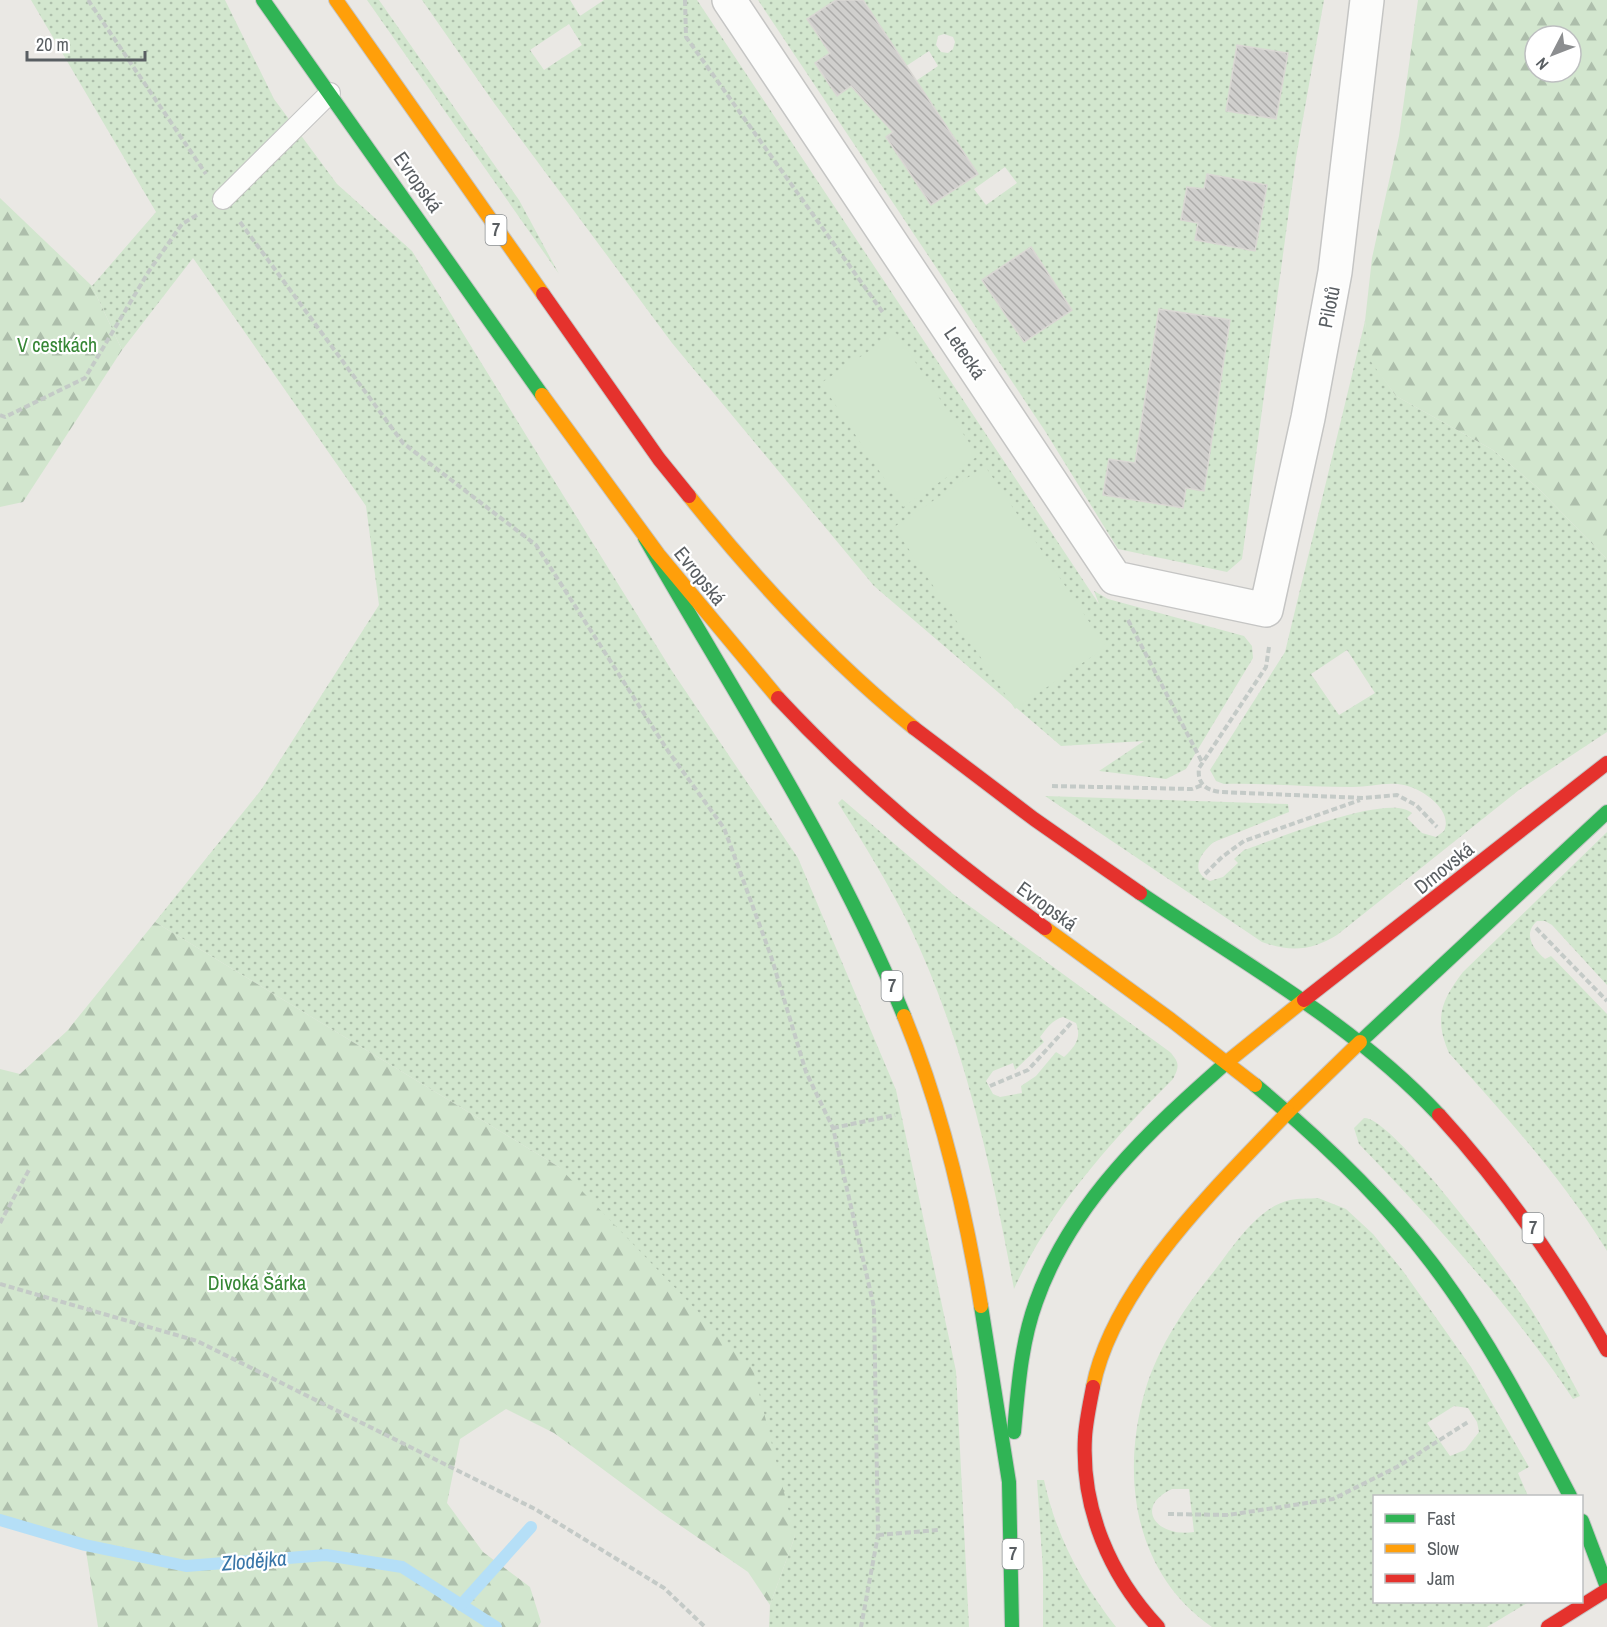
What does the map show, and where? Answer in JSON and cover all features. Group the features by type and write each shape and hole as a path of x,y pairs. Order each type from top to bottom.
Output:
{"main road":[{"name":"Evropská","path":"263,0 571,438 645,538 759,676 868,789 996,893 1227,1062 1288,1113 1407,1232 1446,1284 1505,1376 1569,1495"},
{"name":"Evropská","path":"336,0 658,459 705,518 811,635 936,745 1029,815 1111,874 1304,1000"},
{"name":"7","path":"645,538 841,878 881,960 912,1036 941,1123 972,1249 1009,1482 1012,1627"},
{"name":"Drnovská","path":"1009,1482 1019,1374 1036,1301 1048,1273 1081,1216 1130,1152 1162,1119 1227,1062 1607,763"},
{"path":"1158,1627 1122,1581 1095,1524 1086,1484 1084,1444 1092,1383 1109,1337 1126,1306 1162,1252 1288,1113 1360,1042 1607,812"},
{"name":"7","path":"1304,1000 1360,1042 1424,1101 1495,1178 1577,1294 1607,1350"},
{"path":"1548,1627 1607,1589 1583,1526"}],"street":[{"name":"Letecká","path":"729,0 1115,578"},
{"name":"Pilotů","path":"1266,610 1308,418 1335,272 1367,0"},
{"path":"1115,578 1266,610"}],"lane":[{"path":"223,199 330,93"}],"path":[{"path":"88,0 223,199 403,443 536,545 668,751 724,828 771,956 806,1072 833,1128 874,1307 878,1535 861,1627"},
{"path":"685,0 686,37 884,314"},
{"path":"0,415 5,417 85,378 149,272 182,224 223,199"},
{"path":"1115,578 1115,595 1202,763"},
{"path":"1266,610 1269,650 1266,667 1202,763 1198,776 1202,784 1209,790 1220,792 1363,798 1384,795 1408,799 1437,827"},
{"path":"1048,786 1192,789 1202,784"},
{"path":"1205,874 1222,857 1244,841 1363,798"},
{"path":"1536,927 1607,1001"},
{"path":"990,1086 1028,1070 1071,1023"},
{"path":"833,1128 895,1115"},
{"path":"0,1223 30,1168"},
{"path":"0,1284 197,1341 535,1509 664,1588 705,1627"},
{"path":"1168,1514 1228,1515 1333,1499 1397,1467 1468,1422"},
{"path":"878,1535 938,1530"}],"green space":[{"path":"31,0 225,0 274,99 337,184 412,251 672,671 798,858 896,1090 956,1371 969,1627 769,1627 770,1605 795,1536 559,1167 155,922 261,790 379,605 366,506 193,258 122,350 92,286 156,212"},
{"path":"367,0 379,0 519,200 559,274"},
{"path":"422,0 570,0 580,16 604,0 697,0 1099,604 1094,591 1108,599 1244,636 1252,646 1253,658 1186,769 1166,779 1099,771 1144,741 1061,746 874,586 672,343 494,103","holes":["569,24 582,45 544,70 530,50"]},
{"path":"758,0 836,0 807,19 830,53 815,64 837,95 863,0 1324,0 1296,158 1242,559 1227,572 1118,549 1045,431","holes":["944,34 953,37 955,42 953,49 948,53 941,52 936,45 938,36","929,51 938,66 901,91 891,76","932,106 978,174 931,205 886,137","1005,167 1017,183 986,205 974,189","1207,174 1266,185 1255,251 1195,239 1198,223 1181,220 1187,187 1204,189","1031,247 1072,310 1024,341 982,280","1159,309 1230,320 1204,491 1186,488 1182,508 1103,495 1109,459 1122,461 1133,480"]},
{"path":"1418,0 1607,0 1607,559 1538,488 1493,450 1396,396 1369,359 1365,321 1372,258 1399,136"},
{"name":"V cestkách","path":"0,198 92,286 122,350 23,502 0,507"},
{"path":"1365,321 1370,359 1396,396 1493,450 1538,488 1607,559 1607,732 1519,790 1337,935 1309,947 1291,948 1272,945 1262,942 1045,796 1288,804 1289,812 1209,846 1201,857 1198,868 1200,873 1210,881 1223,877 1238,863 1234,859 1244,850 1304,828 1356,813 1399,808 1412,813 1407,818 1422,833 1436,837 1444,831 1446,823 1444,815 1434,801 1419,790 1404,785 1337,787 1224,784 1216,781 1210,770 1285,652","holes":["1347,650 1375,693 1339,715 1311,674"]},
{"path":"896,333 978,456 903,507 821,383"},
{"path":"985,466 1106,647 1015,709 894,527"},
{"path":"842,799 953,894 1170,1052 1177,1062 1178,1067 1173,1079 1105,1151 1064,1203 1045,1231 1014,1289 996,1196 974,1104 945,1013 909,925 838,803","holes":["1063,1017 1076,1023 1078,1038 1071,1050 1064,1057 1056,1052 1036,1076 1021,1086 1022,1093 1000,1097 993,1094 986,1081 993,1071 1013,1063 1015,1070 1044,1042 1040,1037 1056,1020"]},
{"path":"1607,832 1607,985 1552,925 1545,921 1537,921 1530,936 1533,946 1540,955 1545,959 1551,956 1607,1014 1607,1251 1572,1198 1512,1124 1449,1053 1444,1041 1441,1020 1449,992 1463,972"},
{"name":"Divoká Šárka","path":"155,922 559,1167 753,1369 795,1536 770,1605 748,1572 662,1513 554,1433 506,1409 460,1439 447,1503 483,1552 530,1587 541,1622 538,1627 98,1627 85,1545 0,1520 0,1069 20,1074 67,1031"},
{"path":"1364,1118 1378,1124 1397,1141 1445,1194 1528,1305 1580,1396 1573,1399 1499,1299 1417,1205 1359,1144 1354,1128"},
{"path":"1318,1198 1346,1209 1373,1234 1403,1271 1471,1367 1529,1467 1518,1473 1528,1495 1373,1495 1373,1603 1527,1603 1487,1627 1212,1627 1186,1605 1166,1580 1150,1552 1140,1522 1135,1490 1134,1457 1145,1391 1157,1358 1204,1283 1248,1228 1267,1210 1293,1199","holes":["1454,1406 1468,1408 1477,1422 1479,1432 1465,1450 1450,1456 1427,1423","1172,1489 1189,1489 1194,1532 1181,1533 1160,1526 1154,1520 1152,1512 1160,1496"]},
{"path":"1037,1480 1044,1480 1055,1520 1071,1558 1116,1627 1043,1627 1043,1571"}],"building":[{"path":"836,0 863,0 978,174 931,205 886,137 893,132 851,86 837,96 815,63 830,53 807,19"},
{"path":"1237,45 1288,53 1276,119 1226,111"},
{"path":"1207,174 1267,185 1255,251 1195,240 1198,223 1181,220 1187,187 1204,189"},
{"path":"1031,247 1072,310 1024,342 982,280"},
{"path":"1159,309 1230,320 1204,491 1186,488 1183,508 1103,495 1109,459 1135,463"}],"waterway":[{"name":"Zlodějka","path":"0,1520 85,1545 186,1566 326,1555 402,1567 496,1627"},
{"path":"461,1605 531,1527"}],"traffic: fast":[{"path":"263,0 542,395"},
{"path":"645,538 816,833 848,893 904,1016"},
{"path":"1360,1042 1607,812"},
{"path":"1140,893 1334,1023 1406,1082 1439,1115"},
{"path":"1014,1432 1021,1366 1031,1318 1051,1266 1070,1232 1092,1200 1142,1141 1227,1062"},
{"path":"1255,1085 1370,1191 1431,1262 1488,1346 1569,1495"},
{"path":"981,1306 1009,1482 1012,1627"},
{"path":"1583,1524 1607,1587"}],"traffic: slow":[{"path":"336,0 543,294"},
{"path":"542,395 658,554 778,698"},
{"path":"689,496 795,618 853,675 914,728"},
{"path":"1045,928 1255,1085"},
{"path":"1227,1062 1304,1000"},
{"path":"904,1016 930,1087 951,1159 968,1232 981,1306"},
{"path":"1288,1112 1360,1042"},
{"path":"1093,1387 1104,1349 1122,1311 1145,1274 1201,1204 1288,1112"}],"traffic: jam":[{"path":"543,294 659,459 689,496"},
{"path":"778,698 841,761 906,820 1045,928"},
{"path":"914,728 1034,819 1140,893"},
{"path":"1304,1000 1607,763"},
{"path":"1439,1115 1486,1170 1530,1228 1570,1288 1607,1350"},
{"path":"1093,1387 1086,1431 1085,1464 1094,1515 1102,1540 1126,1586 1158,1627"},
{"path":"1548,1627 1607,1590"}]}
